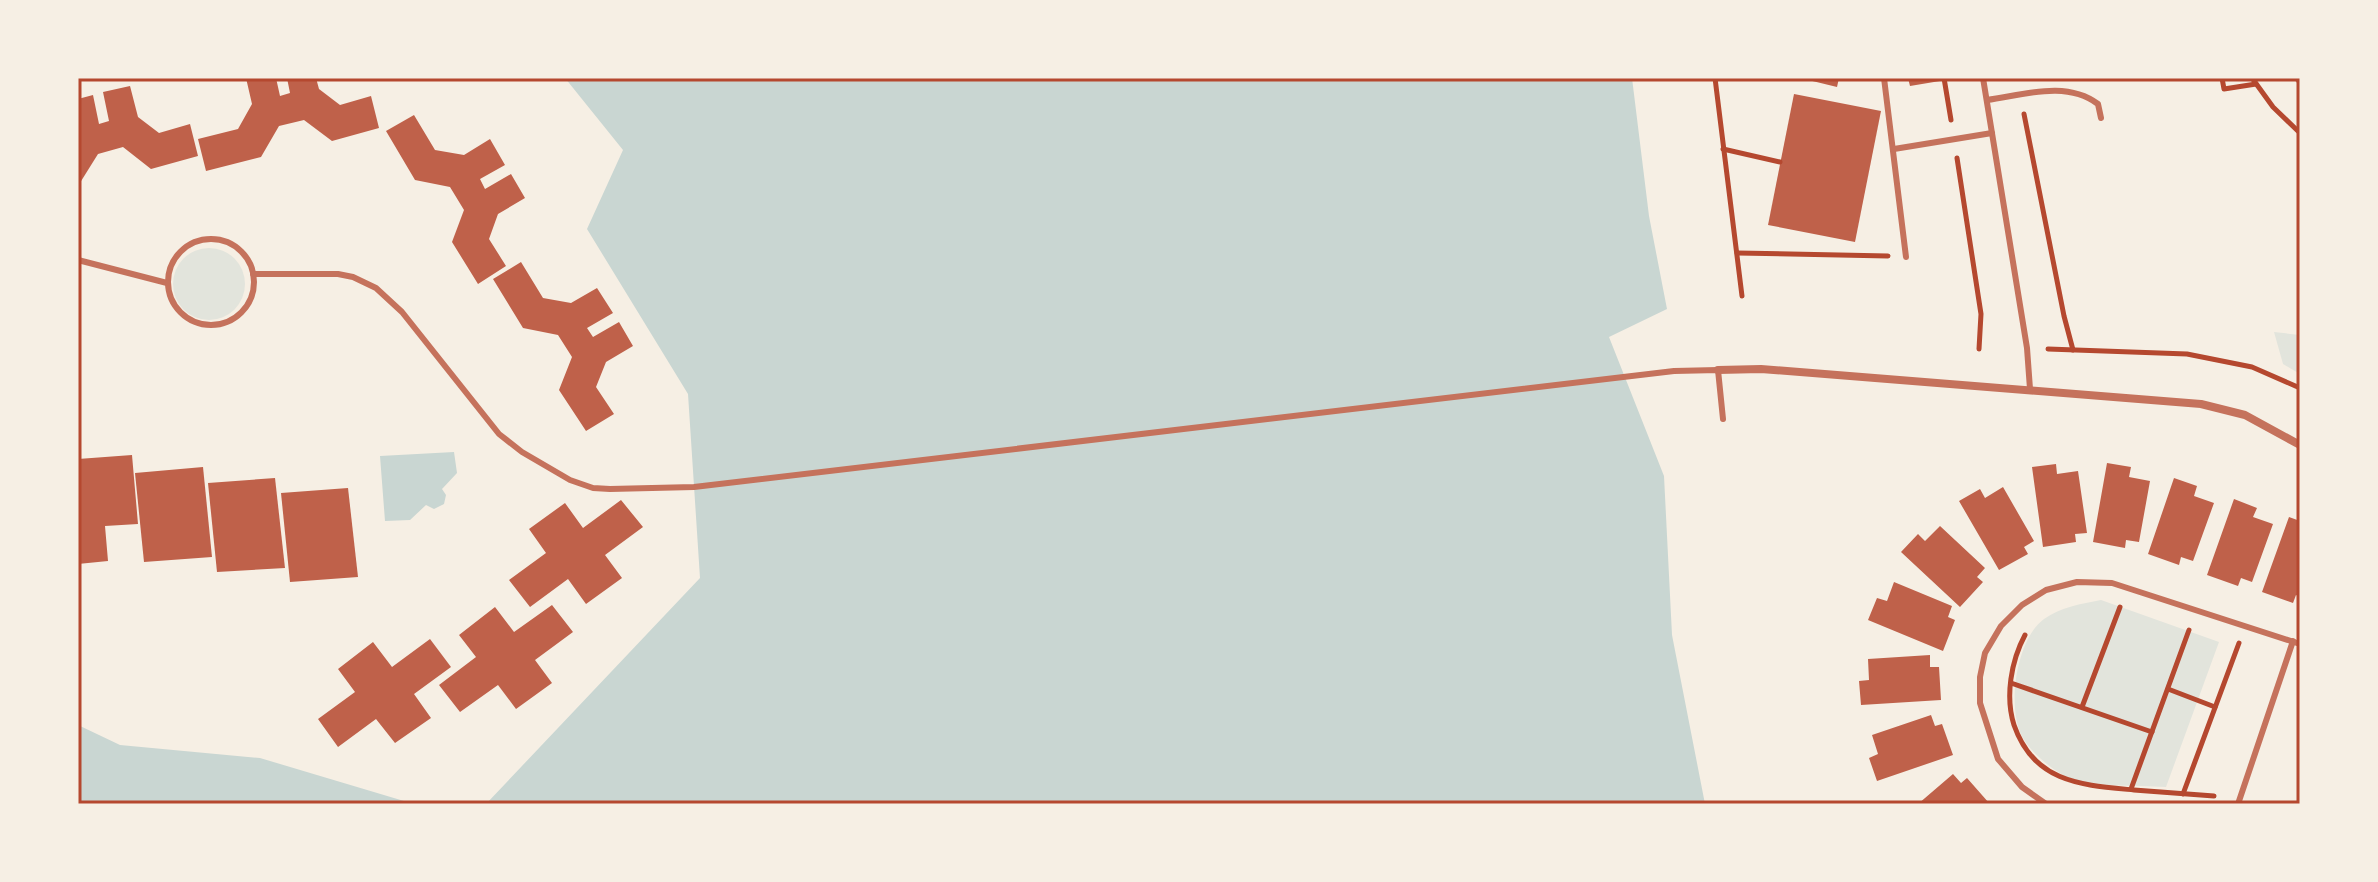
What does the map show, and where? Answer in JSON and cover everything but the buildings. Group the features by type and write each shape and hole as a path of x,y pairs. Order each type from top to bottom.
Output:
{"street":[{"path":"1718,370 1761,369 2201,404 2245,415 2300,445"}],"lane":[{"path":"1884,78 1906,257"},
{"path":"1983,78 2027,348 2030,389"},
{"path":"1987,100 2063,90 2085,94 2098,104 2101,118"},
{"path":"1894,149 1992,133"},
{"path":"213,239 239,249 248,260 254,289 249,302 229,322 201,325 177,310 167,283 175,256 186,246 213,239"},
{"path":"78,260 167,283"},
{"path":"253,274 338,274 376,288 402,312 499,434 522,452 570,480 593,488 694,487 1674,371 1718,370 1723,419"},
{"path":"2046,804 2022,787 1998,759 1980,703 1980,677 1985,653 2001,626 2022,605 2046,590 2062,584 2112,583 2296,643 2238,804"}],"path":[{"path":"1715,78 1742,296"},
{"path":"1944,78 1981,314 1979,349"},
{"path":"2222,78 2224,89 2256,84"},
{"path":"2252,78 2273,107 2300,133"},
{"path":"2023,109 2073,350"},
{"path":"1723,149 1780,162"},
{"path":"1737,253 1906,257"},
{"path":"2027,348 2187,354 2252,367 2300,388"},
{"path":"2082,707 2122,601 2114,599"},
{"path":"2031,625 2017,654 2011,683 2011,716 2019,741 2040,764 2077,784 2214,796"},
{"path":"2131,789 2191,625"},
{"path":"2227,638 2253,647"},
{"path":"2183,794 2239,642"},
{"path":"2011,683 2152,732"},
{"path":"2168,689 2215,707"}],"shaded area":[{"path":"565,78 1632,78 1649,216 1667,309 1609,337 1664,476 1672,635 1705,804 486,804 700,578 688,394 587,229 623,150"},
{"path":"209,248 229,254 239,264 245,284 239,304 229,314 209,320 189,314 179,304 173,284 179,264 189,254"},
{"path":"2274,332 2300,335 2300,374 2283,364"},
{"path":"454,452 457,473 442,489 446,495 444,504 434,509 426,505 410,520 385,521 380,456"},
{"path":"2101,600 2219,642 2166,787 2099,784 2063,775 2031,749 2018,725 2015,710 2017,675 2034,629 2057,612"},
{"path":"78,725 120,745 260,758 414,804 78,804"}]}
